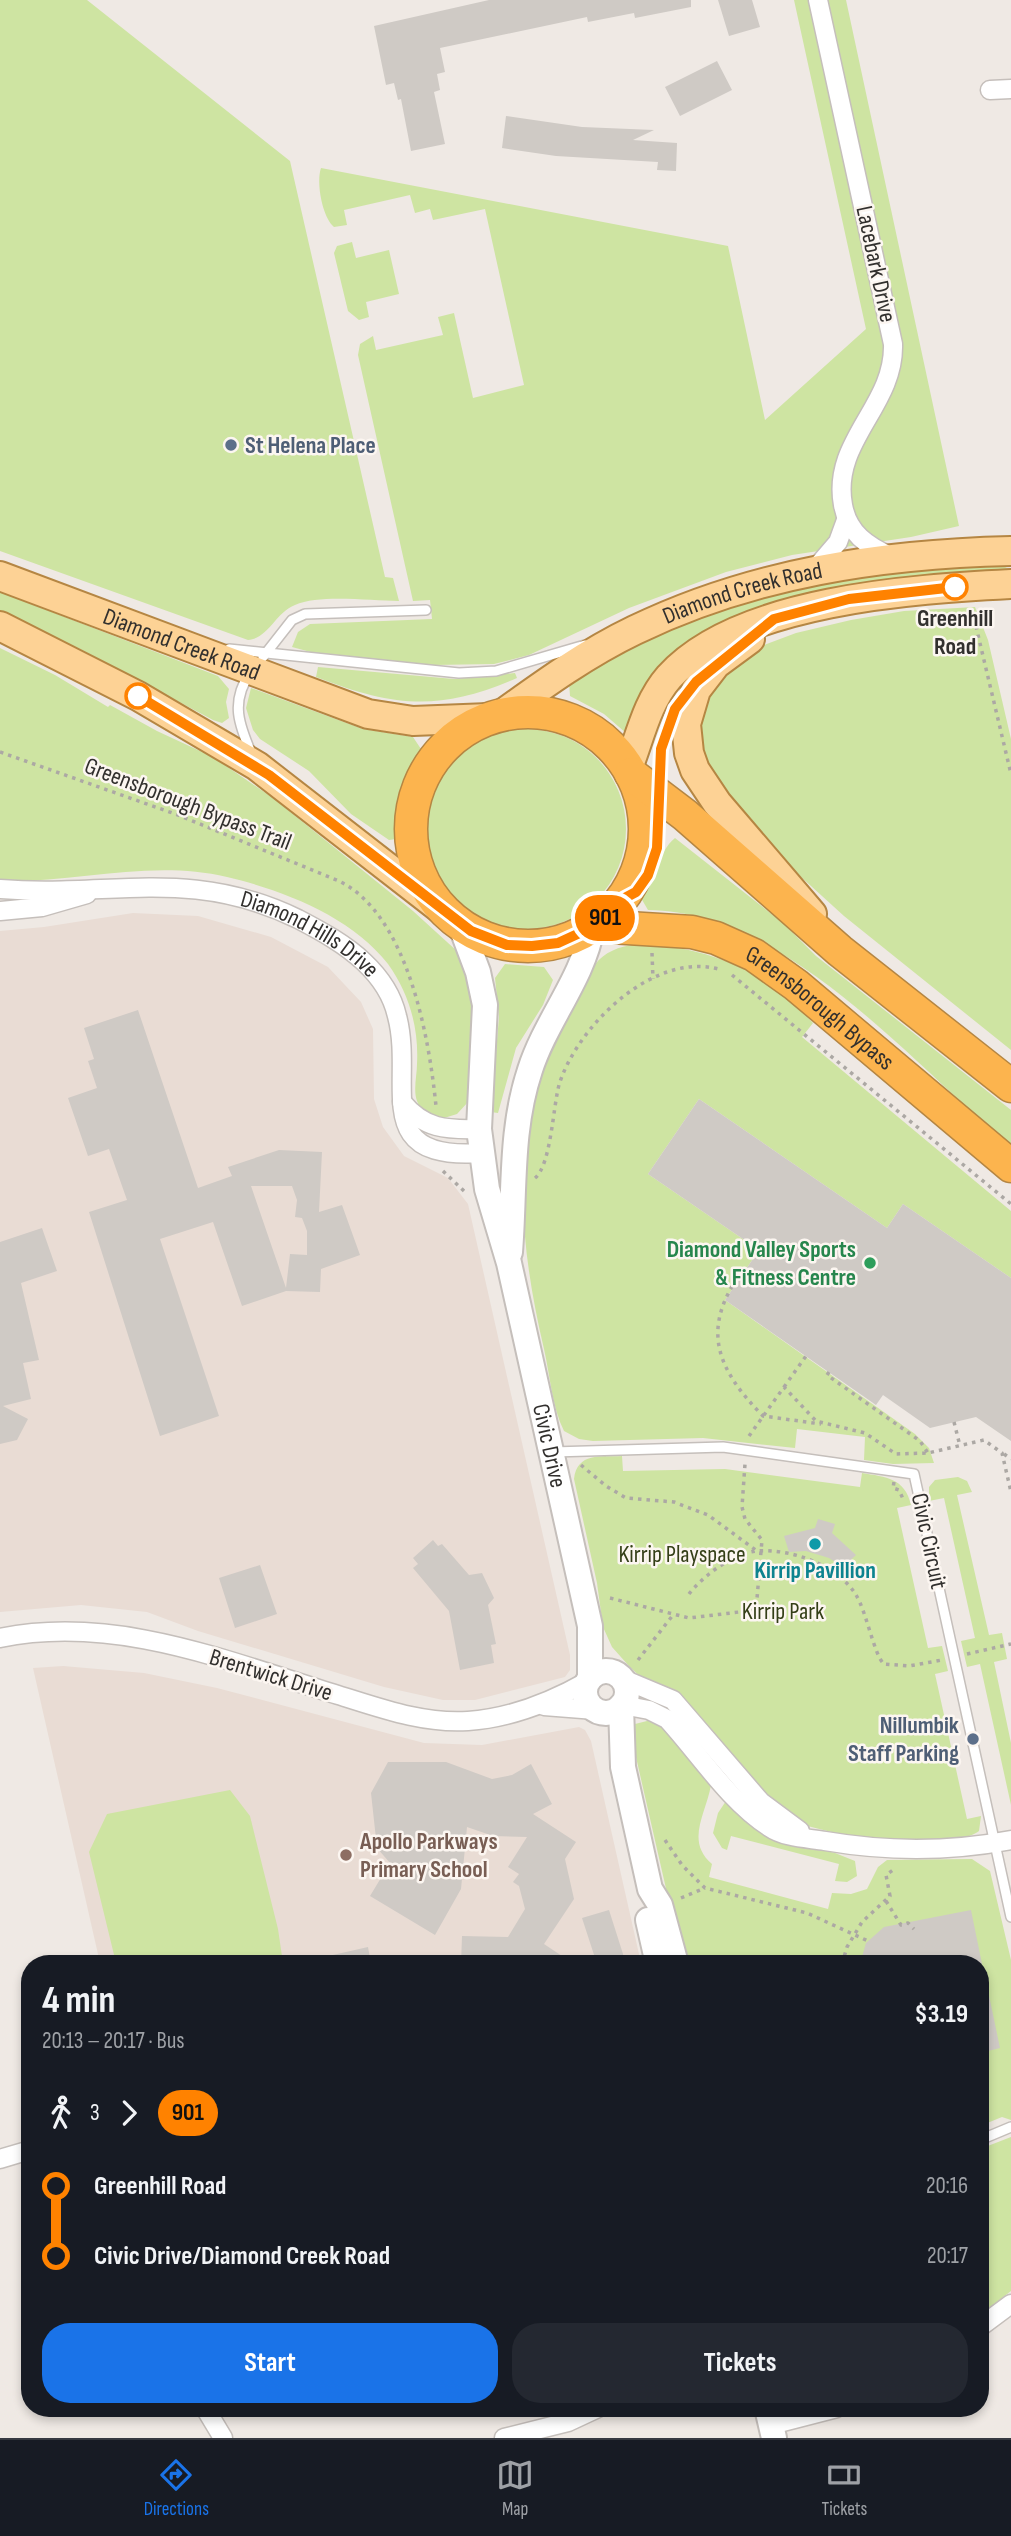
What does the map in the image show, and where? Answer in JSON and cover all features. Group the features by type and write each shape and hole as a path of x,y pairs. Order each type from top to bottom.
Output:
{"highway":[{"path":"629,771 642,802 645,836 638,870 621,900 594,927 558,943 520,946 494,942 455,920 426,886 418,868 411,829 413,810 425,773 436,756 465,730 495,716 541,713 580,724 603,739 629,771 839,951 1011,1086"},
{"name":"Greensborough Bypass","path":"594,927 692,932 716,938 754,956 796,985 1011,1166"}],"main road":[{"name":"Diamond Creek Road","path":"0,576 169,640 259,663 326,700 381,717 413,721 495,716 635,630 714,597 814,570 893,558 1011,551"},
{"name":"Diamond Creek Road","path":"629,771 653,701 677,669 702,648 774,619 866,596 1011,584"},
{"path":"774,619 711,669 693,696 688,714 687,739 692,763 717,803 791,887 839,951"},
{"path":"0,626 138,696 257,766 455,920"}],"street":[{"name":"Lacebark Drive","path":"814,570 831,552 846,520 842,470 851,443 884,390 894,359 893,344 818,0"},
{"path":"990,90 1011,89"},
{"path":"846,520 862,541 893,558"},
{"name":"Diamond Hills Drive","path":"0,889 183,887 235,895 285,913 351,950 381,981 395,1008 401,1039 402,1102 411,1133 424,1146 454,1154 481,1153 515,1140"},
{"name":"Diamond Hills Drive","path":"0,911 42,907 107,888"},
{"name":"Civic Drive","path":"455,920 483,989 486,1017 477,1192 509,1263 590,1626 589,1680"},
{"name":"Civic Drive","path":"509,1263 515,1140 534,1059 553,1014 583,961 594,927"},
{"path":"402,1102 417,1118 432,1126 479,1129 515,1140"},
{"name":"Civic Drive","path":"590,1626 628,1673"},
{"name":"Brentwick Drive","path":"0,1638 48,1632 134,1637 187,1650 401,1714 432,1720 482,1720 541,1706 589,1680"},
{"path":"623,1767 585,1693 589,1680 606,1671 628,1673 673,1700 770,1810 790,1827 823,1841"},
{"path":"628,1673 622,1706 623,1767 650,1889 648,1920 656,1955"},
{"name":"Brentwick Drive","path":"541,1706 596,1710"},
{"path":"596,1710 610,1712 622,1706 649,1710 667,1719 731,1791 773,1830 823,1841 908,1850 956,1849 1003,1841"},
{"path":"650,1889 660,1905 674,1955"},
{"path":"0,2159 21,2153"},
{"path":"989,2321 1011,2304"},
{"path":"210,2417 223,2438"},
{"path":"503,2438 579,2417"},
{"path":"771,2424 800,2417"}],"lane":[{"path":"257,766 237,712 239,693 292,620 305,614 426,610"},
{"path":"259,663 472,673 506,668 635,630"},
{"path":"621,900 636,892 652,865 659,840 661,749 669,721 688,690 711,669"},
{"name":"Civic Circuit","path":"551,1452 684,1446 746,1450 914,1474 954,1657 1003,1841 1011,1917"},
{"path":"989,2136 1011,2127"}],"path":[{"path":"974,618 1011,774"},
{"name":"Greensborough Bypass Trail","path":"0,752 178,815 339,881 361,894"},
{"path":"652,953 653,979"},
{"path":"512,1183 532,1180 542,1170 559,1087 575,1049 604,1012 653,979 700,967 728,972 1011,1204"},
{"path":"742,1276 740,1274 722,1304 716,1340 731,1377 763,1416 865,1433 896,1454 928,1453 984,1440 1011,1459"},
{"path":"746,1450 747,1439 806,1356"},
{"path":"829,1372 827,1375 920,1441 928,1453"},
{"path":"785,1387 808,1415 827,1425"},
{"path":"954,1422 960,1446"},
{"path":"1002,1453 1011,1492"},
{"path":"579,1464 626,1498 674,1502 708,1515 760,1553 806,1559 827,1568 849,1584 869,1621 876,1654 884,1664 909,1666 1011,1644"},
{"path":"610,1598 697,1618 756,1610 762,1537 746,1519 742,1507 744,1476"},
{"path":"688,1594 710,1573 760,1553"},
{"path":"628,1673 673,1614"},
{"path":"665,1840 682,1865 705,1888 807,1913 868,1941"},
{"path":"845,1955 854,1933 862,1922 886,1902 891,1892 888,1871 908,1867"},
{"path":"678,1899 705,1888"},
{"path":"886,1902 901,1925 908,1923 914,1929"}],"shaded area":[{"path":"133,913 198,916 271,937 328,967 361,1002 373,1029 374,1099 383,1127 404,1156 448,1178 468,1204 570,1655 570,1670 565,1677 475,1700 443,1700 384,1687 198,1631 147,1612 81,1605 0,1612 0,931"},
{"name":"Apollo Parkways Primary School","path":"63,1666 144,1673 217,1688 424,1743 482,1745 579,1727 585,1730 591,1741 639,1955 98,1955 33,1668"}],"green space":[{"path":"0,0 87,0 290,161 385,577 393,578 399,601 331,599 305,602 288,609 261,635 248,640 0,551"},
{"path":"794,0 846,0 959,526 911,537 792,555 726,572 629,608 529,655 494,664 433,665 318,654 292,647 298,632 310,624 432,619 430,600 413,601 358,355 360,344 373,336 376,350 443,335 438,317 454,313 473,398 524,385 485,209 433,220 430,209 415,213 410,195 344,210 347,225 334,227 326,216 321,199 321,168 728,246 765,420 866,329"},
{"path":"352,242 356,258 389,250 399,294 366,302 369,317 359,320 348,311 334,253 337,246"},
{"path":"997,563 1011,570 1011,575 734,622 626,733 604,714 570,696 569,683 631,647 697,616 767,593 837,578"},
{"path":"0,592 218,676 229,689 226,702 229,718 222,723 213,720 80,649 0,613"},
{"path":"975,607 988,640 1011,739 1011,1050 844,916 767,846 718,791 696,736 709,685 753,649 796,633 851,620 904,611"},
{"path":"0,648 55,675 108,707 110,705 213,757 273,798 413,911 458,952 465,963 473,998 469,1101 457,1114 441,1119 426,1113 419,1105 415,1092 417,1051 414,1024 402,987 388,964 356,932 315,908 271,889 199,872 142,871 0,881"},
{"path":"318,667 454,679 515,673 517,678 464,696 417,702 369,695 344,687 316,677"},
{"path":"251,688 363,729 413,737 423,752 407,784 396,839 389,840 351,814 309,771 260,739 253,730 246,708"},
{"path":"526,729 564,737 581,746 596,759 609,774 618,791 626,829 618,867 609,884 596,899 581,912 564,921 526,929 488,921 471,912 456,899 443,884 434,867 426,829 434,791 443,774 456,759 471,746 488,737"},
{"path":"675,838 783,923 816,956 1011,1110 1011,1147 889,1035 844,997 797,963 749,936 699,917 648,910 641,898 660,858"},
{"path":"639,944 665,946 712,956 735,965 776,989 813,1023 802,1037 1011,1211 1011,1278 903,1204 887,1228 699,1099 648,1174 759,1250 725,1300 915,1434 929,1448 934,1463 893,1464 864,1460 865,1437 797,1429 795,1448 703,1438 593,1441 579,1439 564,1431 554,1401 527,1259 524,1176 528,1134 537,1093 551,1051 589,973 595,964 612,951"},
{"path":"505,964 544,967 553,980 543,1005 516,1048 498,1113 491,1112 499,1017 495,978"},
{"name":"Kirrip Park","path":"622,1456 623,1471 725,1469 860,1487 862,1473 893,1480 904,1489 911,1505 897,1508 928,1648 942,1646 948,1671 935,1674 967,1819 981,1816 979,1831 963,1838 913,1842 827,1831 787,1818 629,1666 612,1647 603,1627 597,1583 574,1479 576,1470 585,1460"},
{"path":"958,1477 967,1481 972,1492 957,1495 989,1635 1002,1633 1007,1659 994,1662 1011,1743 1011,1805 980,1664 967,1667 961,1641 975,1638 944,1498 929,1501 929,1487 935,1480"},
{"path":"655,1719 662,1721 711,1785 698,1837 704,1855 712,1864 709,1877 828,1909 832,1893 851,1894 867,1889 878,1867 887,1860 972,1859 990,1871 1011,1960 1011,2120 1002,2117 989,2122 989,1955 681,1955 633,1744 635,1724"},
{"path":"230,1790 250,1816 282,1955 114,1955 89,1852 107,1814"},
{"path":"726,1801 788,1842 835,1853 855,1861 857,1876 847,1882 835,1881 839,1864 731,1836 727,1850 722,1848 713,1833 718,1813"},
{"path":"1011,2137 1011,2291 989,2308 989,2146"}],"building":[{"path":"489,0 691,0 691,7 635,18 634,13 588,22 587,17 440,48 445,72 437,74 440,90 434,92 445,144 411,151 401,99 398,100 394,83 386,85 374,26"},
{"path":"718,0 752,0 760,27 729,36"},
{"path":"717,61 732,90 680,116 665,87"},
{"path":"506,116 582,127 654,130 633,140 677,143 676,171 657,170 658,162 556,156 502,148"},
{"path":"138,1010 198,1188 232,1176 228,1167 279,1150 322,1152 319,1212 342,1205 360,1255 321,1269 320,1292 286,1291 242,1306 213,1222 160,1239 219,1416 160,1436 89,1212 127,1200 109,1149 88,1156 68,1098 97,1088 88,1061 94,1059 84,1028","holes":["251,1186 292,1186 297,1200 295,1217 302,1218 307,1231 307,1255 290,1254 286,1288"]},
{"name":"Diamond Valley Sports & Fitness Centre","path":"699,1099 887,1228 903,1204 1011,1278 1011,1441 976,1417 930,1428 883,1395 876,1405 725,1300 759,1250 648,1174"},
{"path":"42,1228 57,1271 21,1283 39,1360 23,1363 31,1399 3,1406 28,1419 17,1440 0,1444 0,1242"},
{"name":"Kirrip Pavillion","path":"818,1519 835,1524 832,1533 856,1555 843,1567 829,1558 806,1551 789,1552 784,1536 815,1528"},
{"path":"433,1540 438,1546 442,1544 469,1575 482,1573 494,1598 488,1605 496,1644 491,1645 494,1663 460,1670 449,1611 413,1568 418,1564 413,1558"},
{"path":"260,1565 277,1614 235,1628 219,1578"},
{"path":"388,1762 446,1762 492,1779 512,1775 531,1764 552,1804 533,1814 576,1842 565,1859 574,1899 544,1944 560,1955 461,1955 462,1936 508,1937 525,1909 519,1886 513,1882 519,1874 508,1867 527,1837 493,1836 467,1827 461,1889 435,1935 370,1896 390,1863 377,1848 371,1793"},
{"path":"609,1910 623,1955 594,1955 582,1918"},
{"path":"971,1910 980,1955 863,1955 866,1943 884,1927"},
{"path":"368,1947 369,1955 333,1955"},
{"path":"989,1996 1000,2048 989,2051"}],"bus line":[{"name":"901","path":"138,696 211,737 269,775 471,931 507,945 545,945 570,939 595,926 644,882 659,840 659,765 664,734 675,709 688,690 721,660 774,619 849,599 955,587"}],"place":[{"name":"St Helena Place","path":"231,445"},
{"name":"Greenhill Road","path":"955,587"},
{"name":"Diamond Valley Sports & Fitness Centre","path":"870,1263"},
{"name":"Kirrip Pavillion","path":"815,1544"},
{"name":"Nillumbik Staff Parking","path":"973,1739"},
{"name":"Apollo Parkways Primary School","path":"346,1855"}],"park label":[{"name":"Kirrip Playspace","path":"682,1554"}]}
